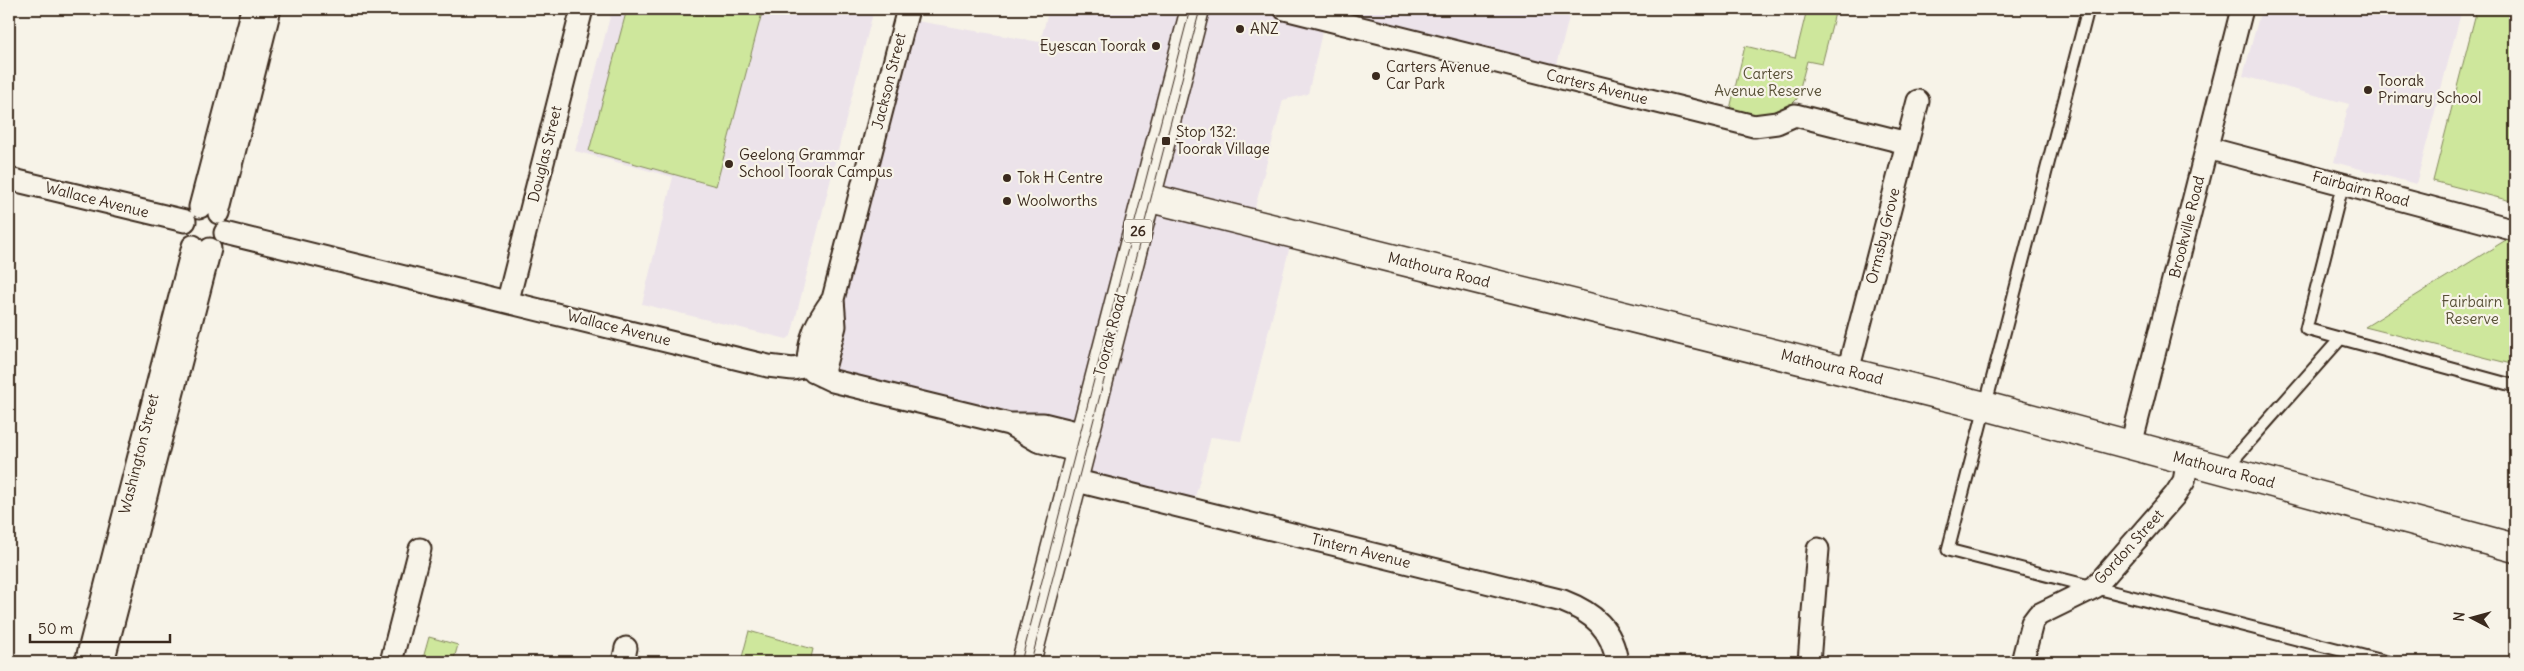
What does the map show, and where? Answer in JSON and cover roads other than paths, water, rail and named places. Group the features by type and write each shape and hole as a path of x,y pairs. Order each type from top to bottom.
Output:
{"street":[{"path":"201,214 252,9"},
{"path":"201,214 225,222 225,233 222,241 201,248 183,232 201,214 270,9"},
{"name":"Douglas Street","path":"508,300 582,9"},
{"name":"Jackson Street","path":"815,371 835,326 833,299 908,9"},
{"name":"Toorak Road","path":"1026,662 1195,9"},
{"name":"Carters Avenue","path":"1286,9 1754,126 1778,123 1795,115 1907,143"},
{"name":"Brookville Road","path":"2130,445 2242,9"},
{"name":"Ormsby Grove","path":"1848,371 1918,101"},
{"name":"Fairbairn Road","path":"2207,148 2515,230"},
{"name":"Wallace Avenue","path":"9,179 201,214"},
{"name":"Mathoura Road","path":"1146,197 1985,406 2515,548"},
{"name":"Wallace Avenue","path":"225,233 508,300 768,366 815,371 1009,424 1038,441 1082,443"},
{"name":"Washington Street","path":"86,662 201,248"},
{"name":"Washington Street","path":"104,662 201,248"},
{"name":"Gordon Street","path":"2022,662 2032,623 2038,615 2095,587 2176,495 2184,481 2188,460"},
{"name":"Tintern Avenue","path":"1073,480 1563,601 1591,614 1601,625 1611,640 1617,662"},
{"path":"391,662 420,549"},
{"path":"1809,662 1818,549"}],"lane":[{"path":"2088,9 1948,550 2387,662"},
{"path":"2343,183 2306,329 2515,386"},
{"path":"2224,470 2341,338"}],"tram line":[{"path":"1021,662 1190,9"},
{"path":"1031,662 1200,9"}],"place":[{"name":"ANZ","path":"1240,29"},
{"name":"Eyescan Toorak","path":"1156,46"},
{"name":"Carters Avenue Car Park","path":"1376,76"},
{"name":"Toorak Primary School","path":"2368,90"},
{"name":"Stop 132: Toorak Village","path":"1166,141"},
{"name":"Geelong Grammar School Toorak Campus","path":"729,164"},
{"name":"Tok H Centre","path":"1007,178"},
{"name":"Woolworths","path":"1007,201"}],"park label":[{"name":"Carters Avenue Reserve","path":"1768,82"},
{"name":"Fairbairn Reserve","path":"2472,310"}]}
